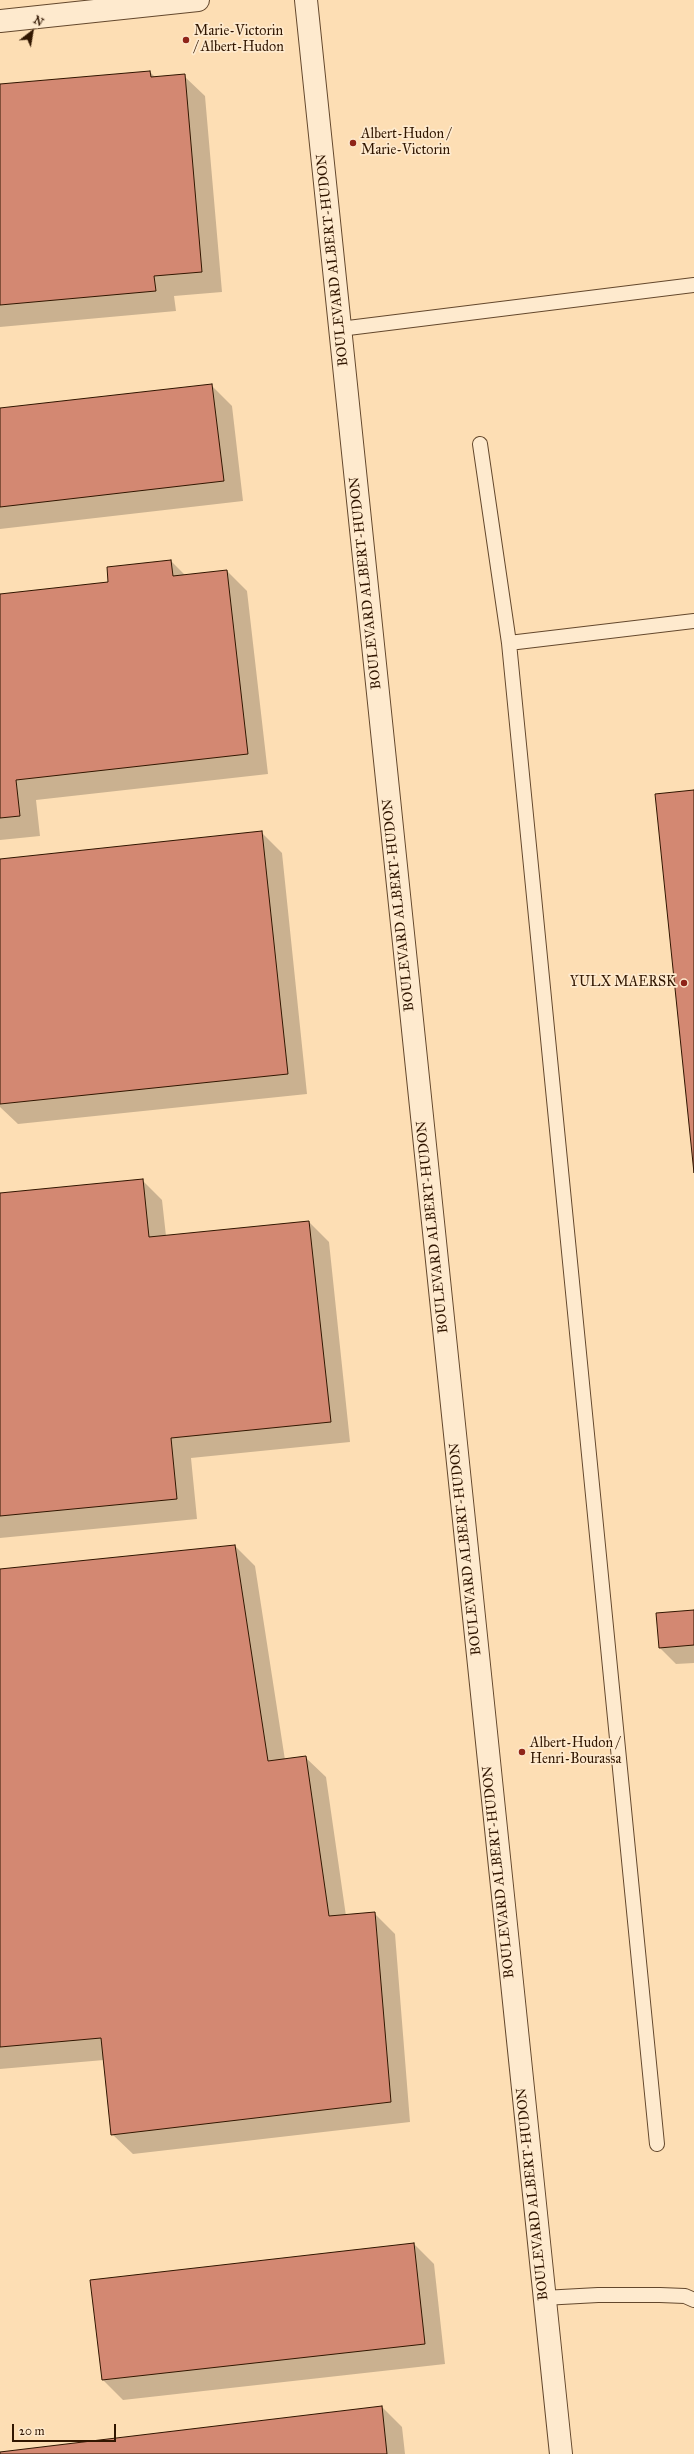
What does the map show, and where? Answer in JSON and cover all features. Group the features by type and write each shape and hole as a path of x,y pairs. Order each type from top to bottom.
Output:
{"street":[{"path":"0,21 198,0"},
{"name":"BOULEVARD ALBERT-HUDON","path":"306,0 543,2298 561,2454"}],"lane":[{"path":"340,329 694,285"},
{"path":"480,444 509,643 657,2144"},
{"path":"509,643 694,621"},
{"path":"543,2298 598,2295 660,2295 685,2296 694,2300"}],"building":[{"path":"150,71 151,77 185,74 202,272 154,276 156,291 0,305 0,84"},
{"path":"212,384 224,481 0,507 0,408"},
{"path":"171,560 173,576 227,570 248,754 16,780 20,816 0,818 0,594 108,582 107,567"},
{"name":"YULX MAERSK","path":"694,790 694,1173 655,794"},
{"path":"262,831 288,1074 0,1104 0,859"},
{"path":"143,1179 149,1237 309,1221 331,1422 171,1438 177,1499 0,1516 0,1193"},
{"path":"235,1545 268,1761 306,1756 329,1916 375,1912 391,2102 111,2135 101,2038 0,2047 0,1569"},
{"path":"694,1610 694,1645 659,1648 656,1613"},
{"path":"414,2243 425,2344 102,2380 90,2280"},
{"path":"382,2406 387,2454 0,2454 0,2452"}],"place":[{"name":"Marie-Victorin / Albert-Hudon","path":"186,40"},
{"name":"Albert-Hudon / Marie-Victorin","path":"353,143"},
{"name":"YULX MAERSK","path":"684,983"},
{"name":"Albert-Hudon / Henri-Bourassa","path":"522,1752"}]}
